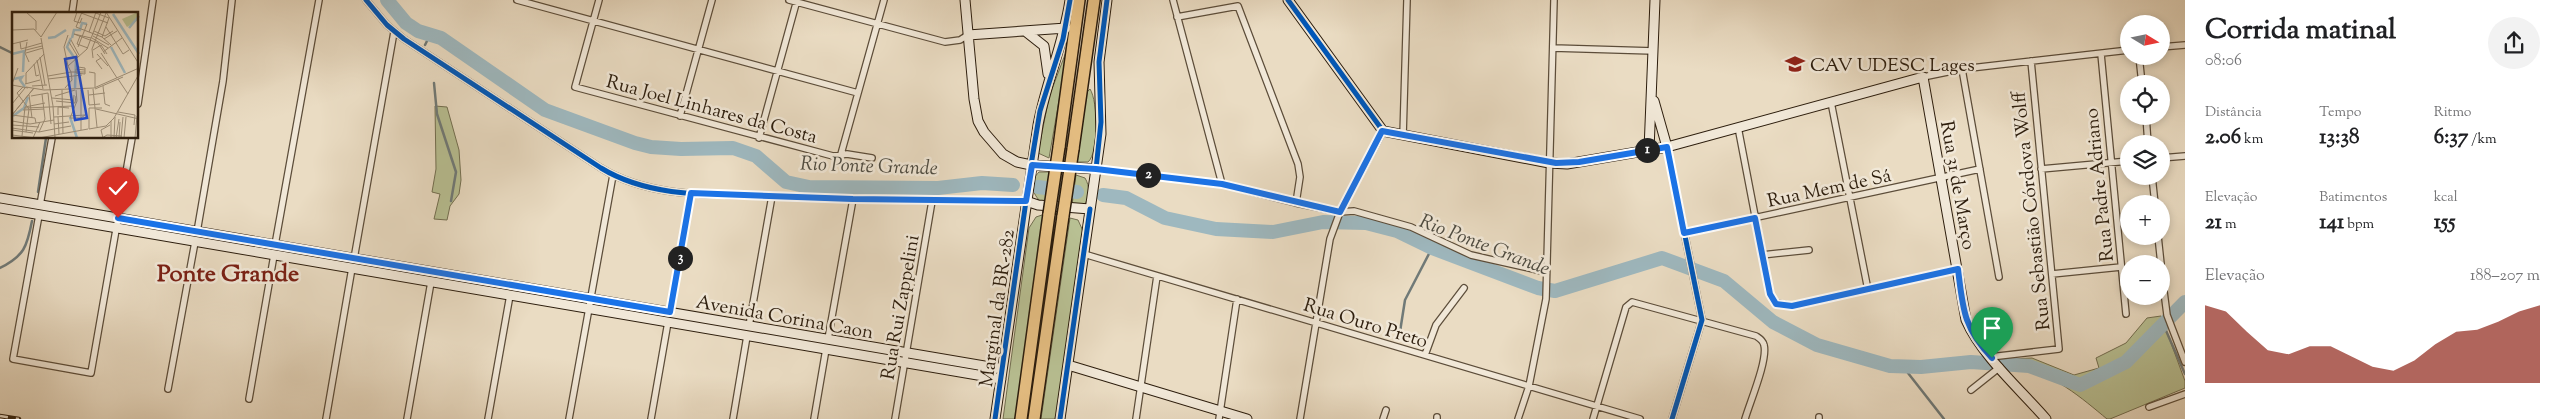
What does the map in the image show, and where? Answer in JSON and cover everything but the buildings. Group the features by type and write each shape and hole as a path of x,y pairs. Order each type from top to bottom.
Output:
{"highway":[{"path":"1021,419 1079,0"},
{"path":"1034,419 1094,0"}],"main road":[{"path":"965,0 974,100 978,121 984,132 1003,154 1017,162 1032,165 1096,169"},
{"name":"Marginal da BR-282","path":"995,419 1040,111 1066,28 1070,0"},
{"path":"1060,419 1101,128 1099,62 1107,0"},
{"path":"1288,0 1382,131 1549,163 1579,162 1667,147 1923,77"},
{"path":"1649,150 1655,0"},
{"path":"968,35 1066,28"},
{"path":"1025,31 1044,46 1048,64 1048,82"},
{"name":"Rua 31 de Março","path":"1923,77 1966,320 1977,340 1991,358 2046,419"},
{"path":"1652,94 1667,147"},
{"name":"Avenida Corina Caon","path":"0,198 39,210 116,228 195,242 354,259 1002,369"},
{"path":"1026,201 1038,205 1090,209"},
{"name":"Avenida Corina Caon","path":"0,208 118,218 197,232 352,268 1001,379"},
{"path":"1068,365 1141,387 1219,415 1246,419"}],"street":[{"path":"139,97 153,0"},
{"path":"197,232 223,81 232,0"},
{"path":"249,399 318,0"},
{"path":"366,0 394,32 613,175 648,187 691,193 932,201 1026,201"},
{"path":"517,0 858,93"},
{"path":"593,21 599,0"},
{"path":"680,116 712,0"},
{"path":"789,0 945,42 960,40 968,35"},
{"path":"841,154 884,0"},
{"path":"1173,0 1222,184"},
{"path":"1403,136 1407,0"},
{"path":"1518,419 1529,386 1547,293 1546,272 1554,0"},
{"path":"759,138 797,1"},
{"path":"1177,17 1238,6 1296,158 1300,177 1296,203"},
{"name":"Rua Joel Linhares da Costa","path":"593,21 575,87 759,138 833,156 841,154 872,158"},
{"path":"354,259 394,32"},
{"path":"2170,46 2185,45"},
{"path":"1553,48 1654,50"},
{"path":"1923,77 1962,70 2120,51"},
{"name":"Rua Padre Adriano","path":"2101,54 2120,257"},
{"name":"Rua Sebastião Córdova Wolff","path":"1991,358 2059,350 2031,61"},
{"path":"1962,70 1999,277"},
{"path":"1831,102 1868,290"},
{"path":"1738,127 1770,294 1776,304 1792,306 1958,269"},
{"path":"1300,419 1326,254 1338,214 1382,131"},
{"path":"52,139 13,359 91,373 132,139"},
{"path":"1667,147 1702,320 1672,419"},
{"path":"2170,157 2185,156"},
{"path":"2041,170 2120,162"},
{"path":"1096,169 1222,184 1338,214 1354,212 1387,220 1424,233 1471,255 1546,272"},
{"name":"Rua Mem de Sá","path":"1684,233 1980,170"},
{"path":"569,419 613,175"},
{"path":"670,312 691,193"},
{"path":"749,326 772,196"},
{"path":"828,339 853,199"},
{"name":"Rua Rui Zappelini","path":"895,419 932,201"},
{"path":"168,389 195,242"},
{"path":"1762,255 1809,250"},
{"name":"Rua Ouro Preto","path":"1084,254 1640,419"},
{"path":"2052,274 2120,267"},
{"path":"326,419 352,268"},
{"path":"1136,419 1157,276"},
{"path":"407,419 431,282"},
{"path":"1425,355 1436,325 1464,288"},
{"path":"488,419 510,295"},
{"path":"1219,415 1237,299"},
{"path":"1593,419 1630,302 1756,336 1764,344 1764,359 1745,419"},
{"name":"Rua Padre Adriano","path":"2125,305 2126,314"},
{"path":"2166,305 2171,328 2185,362"},
{"path":"651,419 668,322"},
{"path":"733,419 747,336"},
{"path":"814,419 826,349"},
{"path":"1971,390 2000,367"},
{"path":"2149,407 2185,394"},
{"path":"1383,419 1386,410"}],"green space":[{"path":"1066,52 1049,158 1038,153 1049,97"},
{"path":"1090,89 1095,104 1096,138 1092,157 1088,162 1077,162 1087,92"},
{"path":"435,106 447,107 459,150 461,180 459,194 450,206 447,220 434,219 440,194 432,192 436,169"},
{"path":"1039,172 1051,172 1047,202 1040,201 1033,190 1034,179"},
{"path":"1076,175 1085,178 1088,185 1089,192 1084,205 1072,205"},
{"path":"1045,214 1017,419 1003,419 1029,228 1036,217"},
{"path":"1070,218 1078,220 1083,231 1056,419 1041,419"},
{"path":"2161,316 2185,381 2185,388 2110,419 2107,419 2077,395 2054,380 2030,371 2018,370 2011,359 2032,358 2074,375 2099,368 2096,358 2126,343 2147,318"}],"waterway":[{"name":"Rio Ponte Grande","path":"387,0 406,23 418,31 441,38 545,110 635,143 651,147 681,149 733,148 756,156 786,182 809,187 938,188 982,183 1013,185"},
{"path":"425,45 430,35"},
{"path":"0,47 12,53"},
{"path":"434,83 437,114 456,172 451,201"},
{"path":"38,192 46,139"},
{"name":"Rio Ponte Grande","path":"1038,187 1077,192"},
{"name":"Rio Ponte Grande","path":"1103,195 1126,198 1165,218 1216,229 1273,232 1323,222 1366,223 1397,231 1432,248 1538,288 1555,291 1662,258 1724,281 1773,322 1817,345 1890,366 1921,367 1971,362 2029,366 2080,385 2126,362 2185,302"},
{"path":"0,268 8,264 23,250 32,221"},
{"path":"1399,338 1405,300 1432,248"},
{"path":"2164,326 2185,374"},
{"path":"1907,367 1908,373 1944,419"}],"railway":[{"path":"0,416 19,419"}],"cycle path":[{"path":"366,0 387,25 404,39 601,168 642,186 710,195 1026,201 995,419"},
{"path":"1031,165 1040,111 1063,39 1070,0"},
{"path":"1096,169 1101,122 1099,62 1107,0"},
{"path":"1288,0 1383,131 1556,163 1579,162 1667,147 1702,320 1672,419"},
{"path":"1060,419 1090,209"}],"place":[{"name":"CAV UDESC Lages","path":"1795,64"}],"district":[{"name":"Ponte Grande","path":"228,273"}],"route":[{"path":"118,218 670,312 691,193 932,201 1026,201 1032,165 1096,169 1222,184 1340,212 1382,131 1549,163 1567,164 1667,147 1684,233 1755,218 1770,294 1776,304 1792,306 1958,269 1966,320 1970,330 1992,358"}]}
